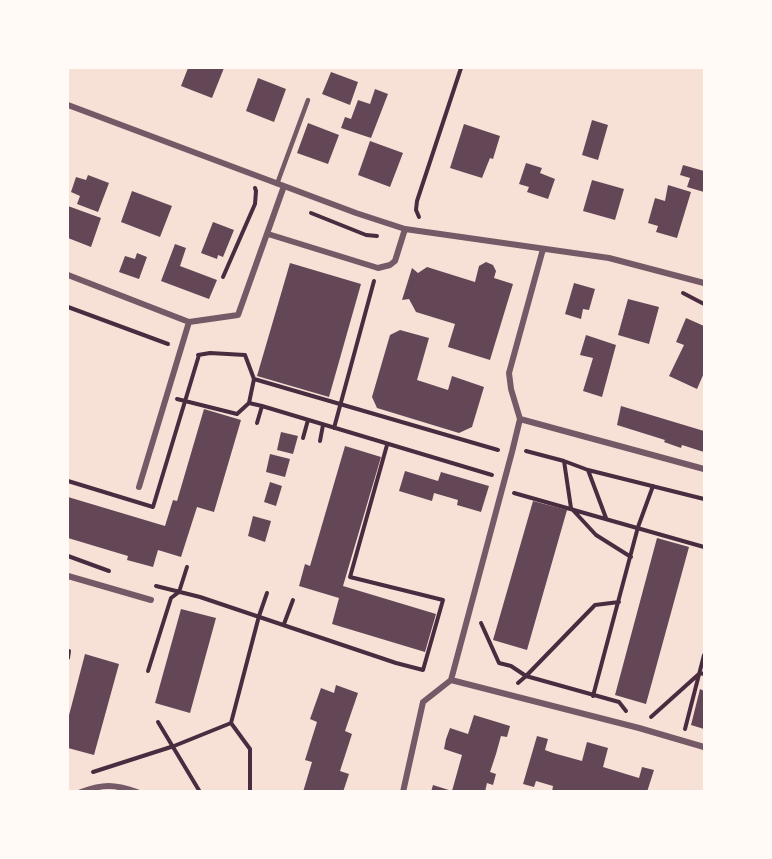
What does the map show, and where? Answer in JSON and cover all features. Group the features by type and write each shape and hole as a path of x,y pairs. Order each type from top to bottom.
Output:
{"street":[{"path":"68,105 277,184 405,229 630,262 705,283"},
{"path":"68,275 189,322 238,315 284,186"},
{"path":"268,234 378,268 395,261 405,229"},
{"path":"403,792 423,702 451,680 512,452 520,420 509,373 543,249"},
{"path":"139,486 189,322"},
{"path":"520,420 705,469"},
{"path":"68,576 151,600"},
{"path":"451,680 705,747"},
{"path":"81,792 100,785 137,792"}],"lane":[{"path":"277,184 308,100"}],"path":[{"path":"417,231 420,218 416,213 417,201 461,68"},
{"path":"223,277 255,204 256,191 249,182"},
{"path":"280,200 366,235 401,241"},
{"path":"334,428 378,268"},
{"path":"672,288 705,304"},
{"path":"186,400 194,364 199,355"},
{"path":"254,379 502,452 503,444"},
{"path":"168,397 237,414 249,403 262,406 504,479"},
{"path":"257,423 262,406"},
{"path":"303,438 308,420"},
{"path":"320,441 323,425"},
{"path":"151,585 259,616 423,670 443,600 350,577 387,445"},
{"path":"512,452 525,451 588,470 705,499"},
{"path":"564,461 571,508 596,535 631,557"},
{"path":"588,470 607,518"},
{"path":"588,715 638,527 653,486"},
{"path":"502,490 705,547"},
{"path":"68,556 110,572"},
{"path":"148,671 171,598 179,592 187,567"},
{"path":"231,723 267,593"},
{"path":"284,624 292,600"},
{"path":"472,602 499,663 511,666 526,676 619,702 639,728 702,673"},
{"path":"506,694 595,605 619,602"},
{"path":"68,658 69,651"},
{"path":"682,740 702,673 705,655"},
{"path":"158,722 200,792"},
{"path":"122,763 174,746 231,723"},
{"path":"231,723 250,749 250,792"}],"building":[{"path":"188,68 224,68 212,98 181,86"},
{"path":"331,72 358,82 350,105 322,94"},
{"path":"258,78 286,89 274,122 246,111"},
{"path":"375,89 388,94 371,138 341,128 345,117 351,119 358,100 370,104"},
{"path":"592,120 608,125 598,160 582,155"},
{"path":"308,123 339,135 328,164 297,153"},
{"path":"464,124 500,136 493,159 490,158 482,178 450,168"},
{"path":"370,141 403,153 390,187 358,175"},
{"path":"526,163 542,168 540,173 555,179 548,199 527,192 529,187 519,184"},
{"path":"683,165 704,171 704,192 687,187 690,178 680,175"},
{"path":"88,175 109,183 98,212 77,204 80,196 71,192 76,177 86,180"},
{"path":"592,180 624,189 615,220 583,211"},
{"path":"668,185 691,192 677,238 656,232 658,226 648,223 655,198 665,201"},
{"path":"132,191 172,206 160,237 121,222"},
{"path":"68,206 101,218 91,247 68,238"},
{"path":"213,222 234,230 223,257 218,255 217,259 201,253"},
{"path":"175,244 186,248 180,266 217,280 209,299 161,281"},
{"path":"137,253 147,257 139,279 119,272 125,256 135,259"},
{"path":"486,262 493,265 496,271 494,278 513,284 490,360 448,347 455,324 416,312 409,299 402,300 412,268 418,273 427,267 475,282 479,266"},
{"path":"290,263 361,284 329,397 257,376"},
{"path":"574,283 595,289 589,310 583,309 581,319 565,314"},
{"path":"628,299 659,307 649,344 618,335"},
{"path":"686,318 704,326 704,373 697,389 669,376 684,345 676,342"},
{"path":"400,330 429,338 417,380 448,390 452,376 484,387 472,427 459,433 377,408 372,397 390,335"},
{"path":"586,335 616,345 602,397 583,391 593,358 580,355"},
{"path":"621,406 704,431 704,452 682,445 681,448 664,442 665,440 617,425"},
{"path":"204,409 241,420 214,512 197,507 181,557 158,550 153,567 127,560 128,556 68,538 68,497 165,526 173,500 177,501"},
{"path":"281,432 298,436 293,454 277,450"},
{"path":"345,446 381,457 343,586 436,614 425,652 332,624 339,598 299,586 305,564 310,566"},
{"path":"270,454 290,459 285,477 266,472"},
{"path":"405,471 438,481 441,472 489,486 481,512 457,505 458,500 434,493 432,501 399,491"},
{"path":"270,482 282,486 276,506 264,502"},
{"path":"533,501 567,510 527,650 493,640"},
{"path":"253,516 271,521 265,542 248,536"},
{"path":"657,538 689,547 646,704 615,695"},
{"path":"181,609 216,618 190,713 155,703"},
{"path":"85,654 119,664 94,755 68,748 68,719"},
{"path":"336,685 358,693 345,731 352,734 340,771 349,774 343,792 303,792 312,762 305,760 317,722 310,719 321,688 334,693"},
{"path":"700,689 704,691 704,729 691,725"},
{"path":"474,715 510,726 507,737 501,736 490,772 496,774 493,785 487,783 485,792 431,792 433,785 452,791 462,755 444,749 446,739 450,728 468,734"},
{"path":"537,736 548,739 545,750 582,761 587,742 608,748 603,767 639,778 642,767 654,770 647,792 571,792 565,790 564,792 552,792 553,786 536,781 534,787 523,784"}]}
